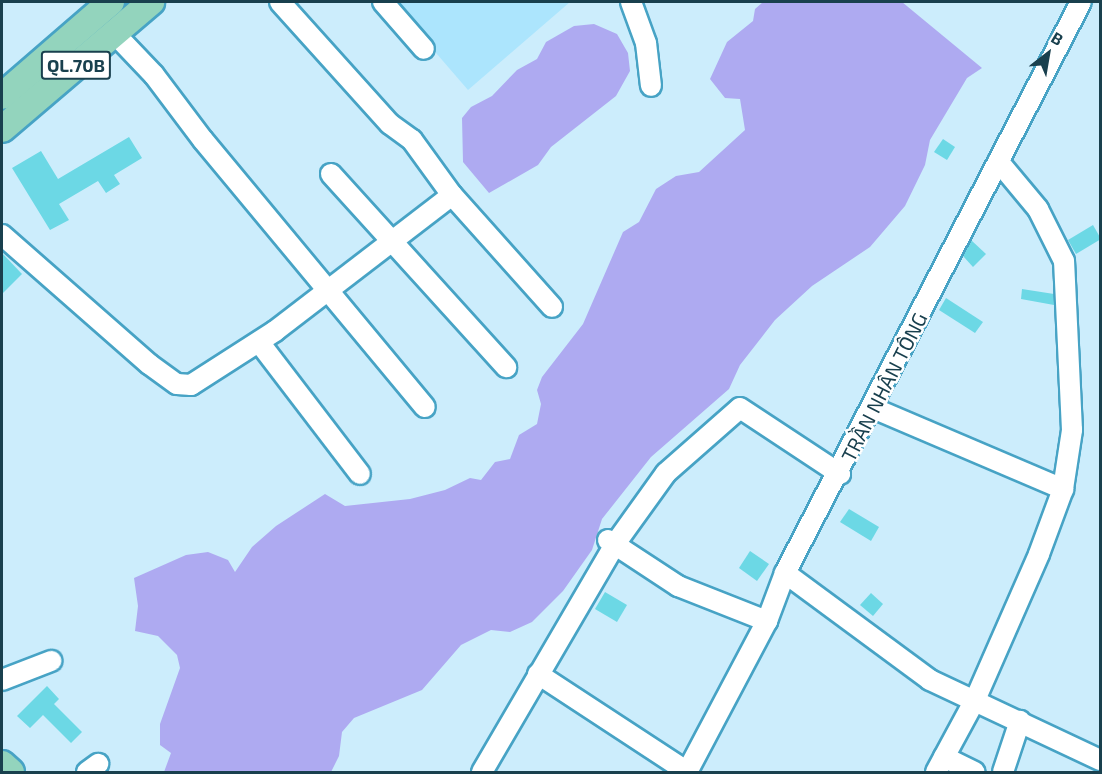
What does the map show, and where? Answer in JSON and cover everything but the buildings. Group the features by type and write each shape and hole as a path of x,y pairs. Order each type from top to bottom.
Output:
{"main road":[{"name":"QL.70B","path":"2,96 111,2"},
{"name":"QL.70B","path":"2,129 151,2"},
{"path":"2,764 10,772"}],"street":[{"path":"280,2 390,124 412,140 452,195 552,308"},
{"path":"383,2 424,49"},
{"path":"631,2 646,43 651,86"},
{"name":"TRẦN NHÂN TÔNG","path":"688,772 767,621 785,573 840,474 1081,2"},
{"path":"114,33 154,75 203,140 331,289 425,407"},
{"path":"975,772 940,765 975,700 1063,489 1072,430 1064,261 1038,209 998,161"},
{"path":"331,174 506,367"},
{"path":"2,235 177,384 191,385 259,342 452,195"},
{"path":"259,342 360,474"},
{"path":"482,772 611,542 666,472 740,408 840,474"},
{"path":"873,408 1063,489"},
{"path":"611,542 678,586 767,621"},
{"path":"785,573 930,680 1101,760"},
{"path":"2,680 51,661"},
{"path":"538,674 688,772"},
{"path":"1003,772 1020,721"}],"shaded area":[{"path":"392,2 570,2 468,90"},
{"path":"763,2 902,2 982,68 967,78 930,140 925,165 905,206 870,247 812,286 775,320 740,365 729,389 651,457 602,519 592,550 563,591 532,622 510,632 491,630 461,645 422,690 354,718 342,732 339,756 331,772 164,772 171,753 160,745 160,724 180,668 177,655 158,636 135,631 138,606 134,578 186,555 208,552 228,560 235,572 252,547 276,526 325,494 345,506 410,499 445,490 470,478 481,480 495,462 510,459 519,435 537,424 541,404 537,390 542,377 583,324 623,232 639,222 656,189 676,176 699,172 745,130 740,99 725,98 710,79 727,42 753,21 755,9"},
{"path":"594,24 617,34 628,53 630,71 616,96 551,147 538,165 489,193 463,162 462,118 471,107 492,96 517,70 537,59 546,42 574,26"}]}
